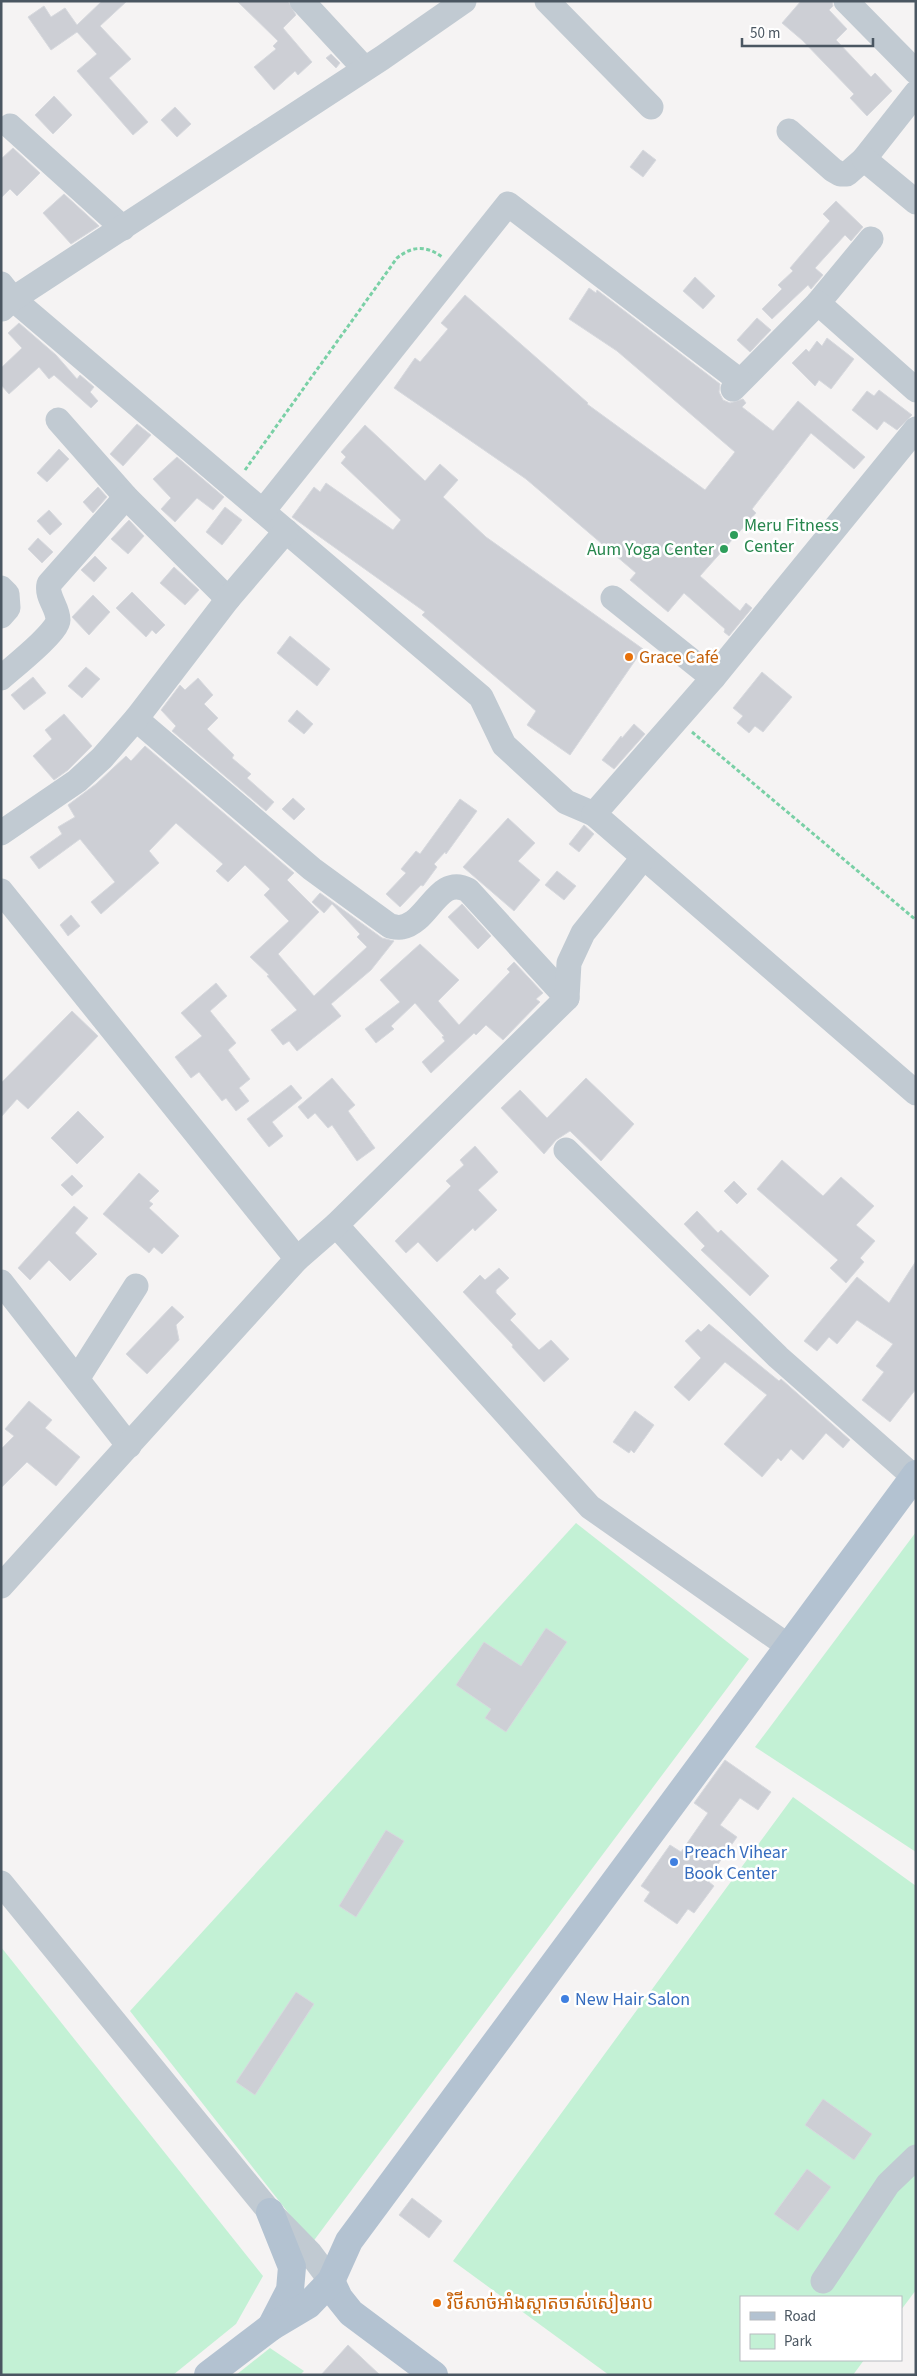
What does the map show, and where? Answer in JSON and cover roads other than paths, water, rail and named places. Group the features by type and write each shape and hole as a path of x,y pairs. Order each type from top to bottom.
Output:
{"main road":[{"path":"208,2375 271,2327 308,2305 331,2281 349,2241 915,1475"},
{"path":"270,2212 292,2267 290,2290 271,2327"},
{"path":"331,2281 339,2298 351,2313 434,2375"}],"street":[{"path":"302,1 364,68"},
{"path":"464,1 123,228 5,297 234,485 481,697 504,745 566,802 594,814 916,1093"},
{"path":"547,1 651,107"},
{"path":"846,1 916,72"},
{"path":"789,131 840,174 847,174 864,159 916,93"},
{"path":"10,126 123,228"},
{"path":"864,159 916,202"},
{"path":"263,511 458,270 508,204 737,385 818,303 871,239"},
{"path":"818,303 916,390"},
{"path":"58,420 126,497 228,599"},
{"path":"594,814 712,678 916,428"},
{"path":"1,678 43,641 56,626 58,622 48,590 49,584 126,497"},
{"path":"1,833 77,782 102,758 136,719 228,599 286,531"},
{"path":"1,588 7,594 8,608 1,616"},
{"path":"613,598 712,678"},
{"path":"136,719 312,869 390,926 402,927 413,922 448,887 459,886 468,890 567,998"},
{"path":"3,1580 129,1446 297,1259 336,1225 567,998 569,963 583,933 643,858"},
{"path":"1,891 297,1259"},
{"path":"566,1150 778,1357 915,1475"},
{"path":"336,1225 590,1507 788,1646"},
{"path":"1,1282 129,1446"},
{"path":"77,1379 136,1286"},
{"path":"1,1883 270,2212 310,2253 331,2281"},
{"path":"823,2281 888,2184 916,2157"}],"place":[{"name":"Meru Fitness Center","path":"734,535"},
{"name":"Aum Yoga Center","path":"724,549"},
{"name":"Grace Café","path":"629,657"},
{"name":"Preach Vihear Book Center","path":"674,1862"},
{"name":"New Hair Salon","path":"565,1999"},
{"name":"វិថីសាច់អាំងស្តាតចាស់សៀមរាប","path":"437,2303"}]}
